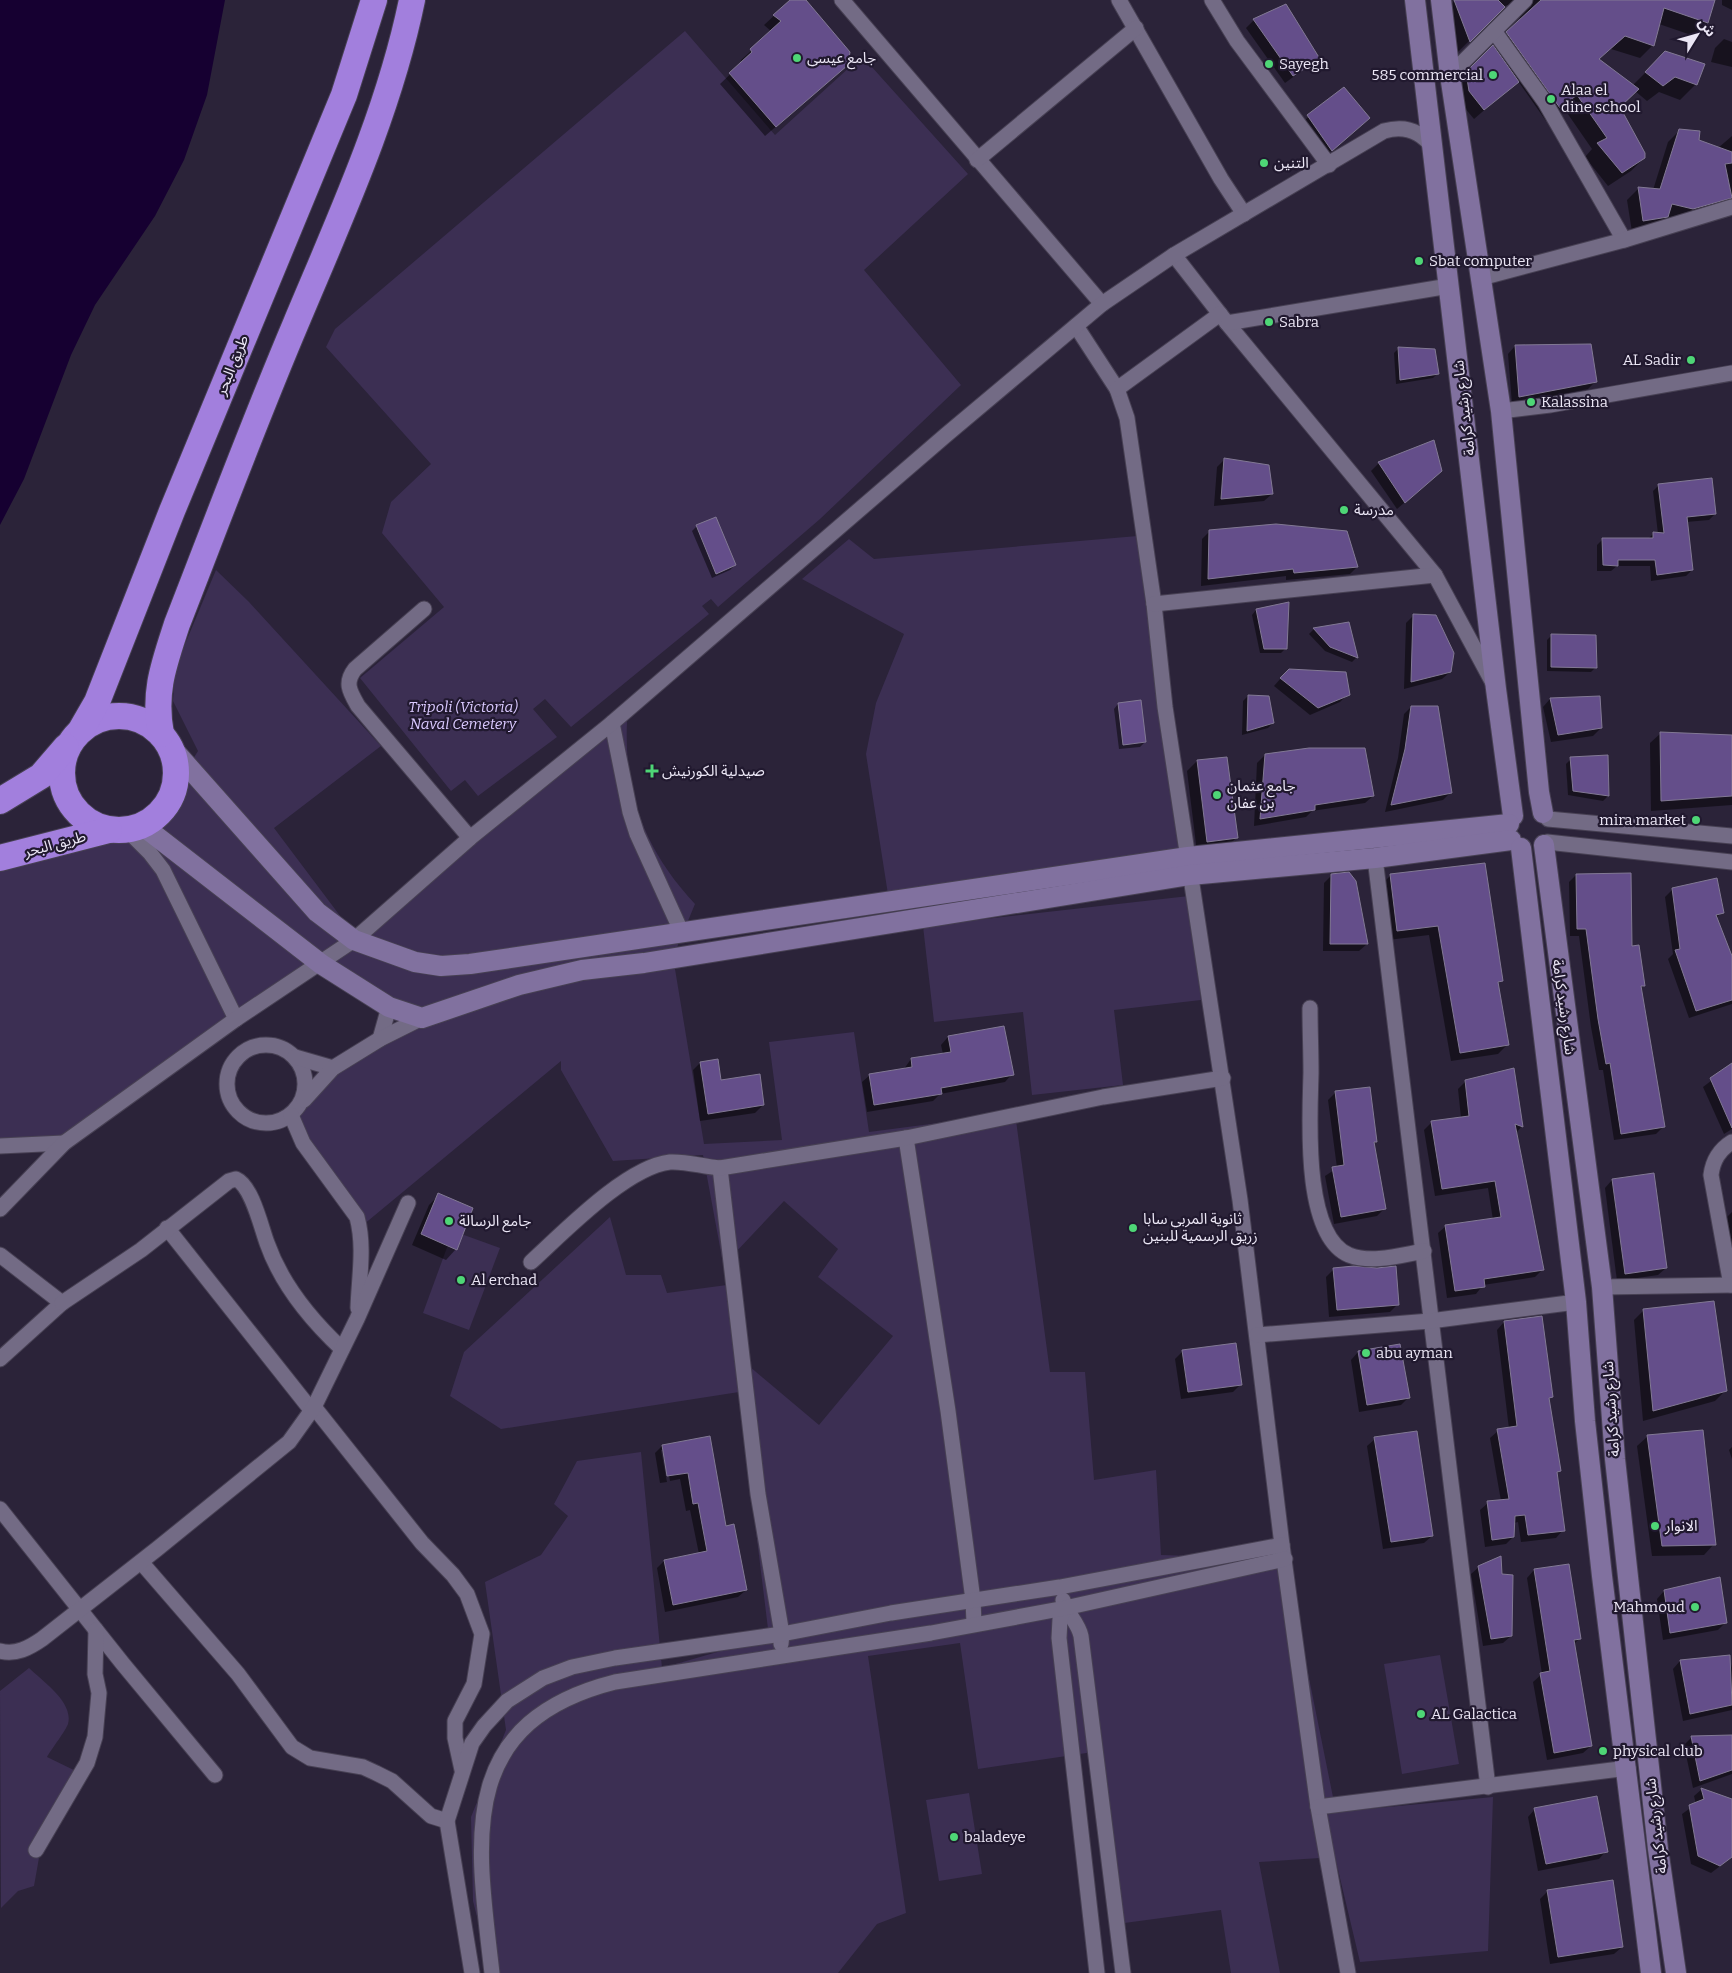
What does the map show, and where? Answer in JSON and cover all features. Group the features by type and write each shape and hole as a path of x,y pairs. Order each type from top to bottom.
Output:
{"highway":[{"name":"طريق البحر","path":"0,802 41,776 76,735 96,702 344,94 374,0"},
{"path":"165,739 147,723 114,715 97,719 76,735 62,760 61,779 66,797 76,812 91,824 126,829 161,811 174,791 176,776 175,760 157,715 160,676 177,624 296,322 331,245 399,55 412,0"},
{"name":"طريق البحر","path":"0,858 126,829"}],"street":[{"path":"842,0 1102,304"},
{"path":"1119,0 1221,179 1244,214"},
{"path":"1212,0 1237,41 1329,165"},
{"name":"شارع رشيد كرامة","path":"1416,0 1496,690 1576,1302 1585,1421 1628,1768 1651,1973"},
{"path":"165,739 316,912 354,940 408,960 441,966 470,964 682,933 1189,866 1514,832 1537,849 1545,843 1550,834 1538,782 1501,411 1450,75 1441,0"},
{"path":"1450,75 1524,0"},
{"path":"977,160 1136,28"},
{"path":"1494,31 1521,65 1545,102 1624,240"},
{"path":"0,1208 64,1143 236,1019 321,964 354,940 470,838 612,723 1102,304 1174,255 1384,131 1393,128 1403,128 1421,134 1433,148"},
{"path":"1481,278 1624,240 1732,207"},
{"path":"1174,255 1223,319 1435,575 1496,690"},
{"path":"1117,389 1223,319 1449,286"},
{"path":"1076,326 1117,389 1127,418 1154,604 1165,707 1223,1078 1283,1552 1318,1806 1348,1973"},
{"path":"1501,411 1550,405 1732,372"},
{"path":"1154,604 1435,575"},
{"path":"424,609 355,669 349,676 347,685 358,706 470,838"},
{"path":"612,723 630,812 637,834 682,933"},
{"path":"333,1068 295,1057 284,1049 271,1044 257,1045 244,1051 234,1061 227,1080 230,1101 239,1112 251,1120 264,1123 278,1122 295,1110 333,1068 380,1039 422,1018 519,985 582,970 644,963 1189,866 1375,858 1514,832 1528,808 1536,809 1546,816 1732,836"},
{"path":"126,829 321,964 389,1007 422,1018"},
{"path":"126,829 150,853 163,870 236,1019"},
{"path":"1545,843 1731,865"},
{"name":"شارع رشيد كرامة","path":"1545,843 1602,1287 1615,1459 1658,1849 1676,1973"},
{"path":"1375,858 1488,1787"},
{"path":"380,1039 389,1007"},
{"path":"1310,1008 1311,1172 1325,1228 1337,1246 1348,1254 1364,1258 1424,1251"},
{"path":"295,1057 301,1066 305,1080 304,1095 295,1110 303,1143 357,1217 360,1230 361,1256 357,1319"},
{"path":"530,1262 601,1200 642,1171 669,1162 687,1162 703,1167 720,1168 906,1138 1103,1096 1223,1078"},
{"path":"906,1138 948,1411 973,1600 974,1623"},
{"path":"1602,1287 1731,1285 1711,1176 1713,1163 1718,1154 1732,1142"},
{"path":"0,1146 64,1143"},
{"path":"720,1168 758,1494 782,1634 780,1655"},
{"path":"0,1359 62,1303 141,1250 229,1180 236,1179 241,1181 257,1212 270,1251 286,1280 323,1331 342,1349"},
{"path":"0,1651 15,1652 31,1646 141,1562 289,1442 313,1409 357,1319 408,1203"},
{"path":"167,1228 422,1543 453,1575 467,1594 482,1634 474,1684 455,1721 455,1738 462,1771"},
{"path":"0,1255 62,1303"},
{"path":"1257,1335 1430,1321 1576,1302"},
{"path":"0,1509 215,1775"},
{"path":"472,1973 447,1821 472,1743 484,1726 507,1701 542,1678 572,1667 614,1658 782,1634 973,1600 1283,1552"},
{"path":"492,1973 482,1889 481,1838 484,1807 491,1776 503,1754 521,1733 554,1706 583,1690 625,1680 931,1633 974,1623 1065,1608 1283,1552"},
{"path":"141,1562 238,1674 292,1747 310,1758 362,1767 376,1772 392,1781 431,1816 447,1821"},
{"path":"1060,1587 1065,1608 1076,1621 1081,1636 1123,1973"},
{"path":"1065,1608 1060,1619 1059,1638 1097,1973"},
{"path":"36,1850 87,1763 96,1737 99,1693 96,1674 96,1630"},
{"path":"1318,1806 1488,1787 1628,1768"}],"green space":[{"name":"Tripoli (Victoria) Naval Cemetery","path":"685,31 775,135 862,56 968,174 864,270 961,385 820,519 718,607 711,599 702,606 709,614 571,727 545,699 533,709 557,737 478,796 465,780 451,791 360,678 444,607 382,533 391,502 431,464 326,347 335,329"},
{"path":"1149,535 1194,872 890,907 866,754 876,703 904,634 802,579 849,539 874,559"},
{"path":"216,570 249,602 381,746 274,828 353,933 627,721 629,773 641,820 663,863 695,904 673,957 704,1144 782,1140 769,1042 854,1032 869,1132 1015,1113 1050,1372 1085,1372 1094,1480 1156,1470 1161,1555 1285,1559 1336,1812 1493,1797 1488,1951 1360,1962 1335,1857 1259,1862 1280,1973 1231,1973 1221,1910 1117,1924 1093,1752 978,1769 960,1643 868,1656 906,1913 877,1924 838,1973 491,1973 473,1901 471,1817 506,1730 485,1582 541,1555 568,1516 554,1504 577,1461 641,1452 662,1668 769,1637 739,1392 501,1429 450,1396 464,1352 610,1217 626,1275 661,1275 667,1293 727,1285 703,1155 613,1161 561,1070 561,1061 363,1225 345,1189 326,1161 291,1127 316,1095 350,1061 402,1024 314,957 58,1144 0,1146 0,868 147,833 198,751 173,701 175,668","holes":["784,1201 838,1249 818,1277 893,1336 819,1425 749,1366 735,1253"]},
{"path":"1189,896 1201,1000 1114,1010 1123,1085 1032,1095 1023,1012 934,1022 923,926"},
{"name":"Al erchad","path":"453,1231 500,1248 469,1330 423,1313"},
{"name":"AL Galactica","path":"1440,1655 1459,1764 1402,1774 1384,1664"},
{"path":"29,1668 62,1700 69,1716 67,1727 47,1757 82,1774 42,1841 34,1886 18,1891 1,1908 0,1691"},
{"name":"baladeye","path":"969,1793 982,1874 939,1881 926,1800"}],"shaded area":[{"path":"0,0 225,0 207,95 184,160 155,216 95,305 71,355 24,479 0,525"}],"building":[{"name":"جامع عيسى","path":"790,0 806,0 850,52 848,65 776,127 729,73 752,52 750,49 781,21 773,15"},
{"path":"1454,0 1498,0 1505,7 1470,42"},
{"path":"1541,0 1715,0 1708,23 1664,8 1654,46 1625,36 1599,59 1639,89 1620,107 1645,153 1645,158 1622,173 1597,143 1607,138 1577,95 1560,108 1506,32"},
{"path":"1286,4 1320,59 1293,76 1253,19"},
{"name":"585 commercial","path":"1493,45 1519,82 1484,110 1469,91 1466,72"},
{"path":"1665,51 1705,64 1697,85 1675,77 1663,86 1645,72"},
{"path":"1344,87 1370,118 1332,151 1307,115"},
{"path":"1679,129 1700,131 1699,140 1732,152 1732,163 1725,164 1732,198 1693,209 1672,204 1668,217 1643,221 1638,187 1660,189"},
{"path":"1591,344 1597,382 1519,397 1515,345"},
{"path":"1398,347 1435,349 1439,374 1400,380"},
{"path":"1434,440 1442,471 1405,503 1378,462"},
{"path":"1224,458 1269,465 1273,494 1221,499"},
{"path":"1712,478 1716,514 1687,517 1693,570 1657,575 1655,560 1618,560 1618,566 1603,565 1602,538 1653,538 1653,532 1664,533 1658,484"},
{"path":"716,517 736,565 716,574 696,525"},
{"path":"1276,524 1347,531 1358,567 1294,573 1293,569 1208,579 1209,530"},
{"path":"1289,602 1287,649 1264,649 1256,609"},
{"path":"1413,614 1436,615 1454,653 1451,672 1411,682"},
{"path":"1349,622 1358,658 1330,647 1313,628"},
{"path":"1551,634 1596,635 1597,668 1551,667"},
{"path":"1289,669 1346,672 1350,695 1318,708 1280,678"},
{"path":"1248,695 1269,696 1274,723 1247,731"},
{"path":"1600,696 1602,728 1558,735 1550,698"},
{"path":"1141,700 1146,742 1123,745 1118,703"},
{"path":"1411,706 1438,706 1452,793 1391,805 1405,749"},
{"path":"1660,732 1732,735 1732,796 1661,801"},
{"path":"1309,748 1365,748 1374,796 1315,805 1315,810 1260,819 1265,754"},
{"path":"1608,755 1609,796 1573,791 1570,757"},
{"name":"جامع عثمان بن عفان","path":"1227,757 1238,838 1207,842 1197,760"},
{"path":"1485,863 1503,981 1498,982 1509,1045 1460,1053 1438,926 1397,931 1390,874"},
{"path":"1349,872 1356,881 1368,944 1330,944 1331,874"},
{"path":"1631,873 1632,946 1639,945 1645,986 1641,986 1665,1127 1621,1134 1610,1063 1606,1064 1598,1019 1586,929 1577,929 1576,874"},
{"path":"1717,878 1724,913 1716,915 1732,956 1732,1000 1696,1011 1675,950 1680,949 1672,888"},
{"path":"1004,1026 1014,1075 941,1088 942,1094 874,1105 869,1074 912,1067 911,1058 951,1052 948,1036"},
{"path":"718,1059 721,1080 760,1074 764,1105 708,1114 700,1062"},
{"path":"1732,1063 1732,1128 1710,1078"},
{"path":"1514,1068 1523,1127 1515,1124 1544,1270 1484,1279 1485,1287 1455,1291 1445,1225 1501,1217 1495,1181 1442,1189 1431,1121 1469,1116 1465,1080"},
{"path":"1370,1087 1377,1142 1374,1142 1386,1209 1341,1217 1332,1167 1344,1165 1335,1091"},
{"path":"1654,1173 1667,1268 1625,1274 1612,1179"},
{"path":"438,1193 473,1208 457,1250 421,1234"},
{"path":"1354,1266 1377,1268 1396,1266 1399,1305 1337,1310 1333,1268"},
{"path":"1714,1301 1727,1391 1653,1411 1643,1309"},
{"path":"1542,1316 1553,1397 1549,1398 1561,1471 1557,1472 1565,1531 1528,1535 1525,1515 1515,1516 1514,1537 1492,1540 1487,1501 1509,1499 1497,1429 1517,1426 1504,1321"},
{"path":"1236,1343 1242,1385 1188,1392 1182,1350"},
{"path":"1400,1344 1410,1398 1367,1405 1358,1351"},
{"path":"1703,1430 1716,1545 1662,1546 1647,1435"},
{"path":"1417,1431 1433,1536 1391,1542 1374,1437"},
{"path":"710,1436 726,1526 734,1524 747,1590 673,1605 664,1560 707,1551 698,1503 693,1504 688,1473 667,1476 662,1445"},
{"path":"1501,1556 1502,1574 1513,1575 1512,1636 1491,1639 1478,1566"},
{"path":"1569,1564 1581,1639 1574,1640 1592,1746 1554,1753 1540,1673 1550,1671 1534,1569"},
{"name":"Mahmoud","path":"1720,1577 1727,1623 1670,1633 1664,1590"},
{"path":"1730,1655 1732,1705 1690,1714 1680,1660"},
{"path":"1732,1735 1732,1770 1700,1781 1691,1736"},
{"path":"1701,1788 1732,1799 1732,1857 1720,1866 1698,1856 1689,1805 1704,1799"},
{"path":"1597,1796 1608,1852 1546,1864 1534,1808"},
{"path":"1613,1880 1623,1947 1558,1957 1547,1890"}],"place":[{"name":"جامع عيسى","path":"797,58"},
{"name":"Sayegh","path":"1269,64"},
{"name":"585 commercial","path":"1493,75"},
{"name":"Alaa el dine school","path":"1551,99"},
{"name":"التنين","path":"1264,163"},
{"name":"Sbat computer","path":"1419,261"},
{"name":"Sabra","path":"1269,322"},
{"name":"AL Sadir","path":"1691,360"},
{"name":"Kalassina","path":"1531,402"},
{"name":"مدرسة","path":"1344,510"},
{"name":"صيدلية الكورنيش","path":"652,771"},
{"name":"جامع عثمان بن عفان","path":"1217,795"},
{"name":"mira market","path":"1696,820"},
{"name":"جامع الرسالة","path":"449,1221"},
{"name":"ثانوية المربي سابا زريق الرسمية للبنين","path":"1133,1228"},
{"name":"Al erchad","path":"461,1280"},
{"name":"abu ayman","path":"1366,1353"},
{"name":"الانوار","path":"1655,1526"},
{"name":"Mahmoud","path":"1695,1607"},
{"name":"AL Galactica","path":"1421,1714"},
{"name":"physical club","path":"1603,1751"},
{"name":"baladeye","path":"954,1837"}]}
